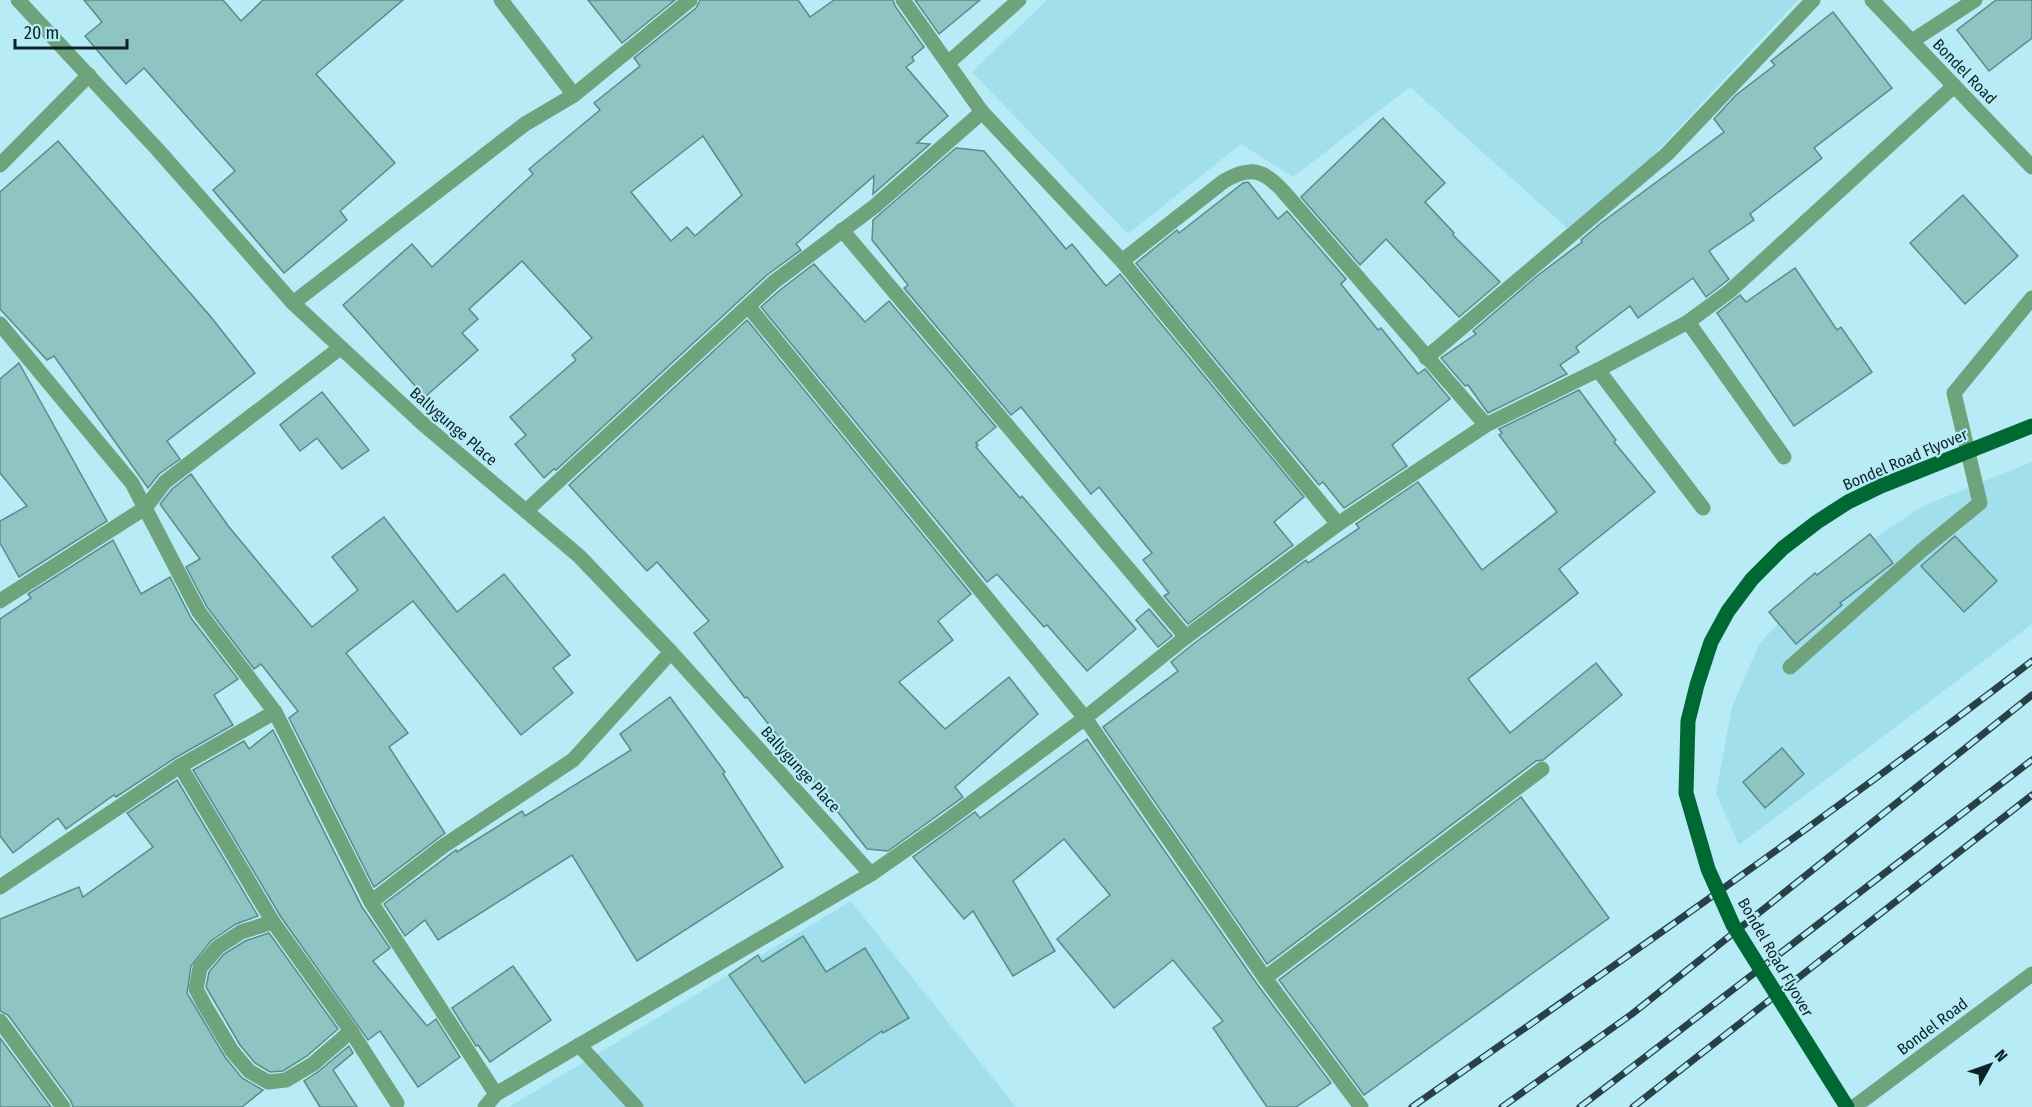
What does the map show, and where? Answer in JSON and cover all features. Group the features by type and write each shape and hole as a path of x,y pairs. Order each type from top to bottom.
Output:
{"main road":[{"name":"Bondel Road Flyover","path":"1847,1107 1733,925 1708,869 1686,793 1688,721 1697,685 1711,642 1728,611 1752,579 1791,542 1848,502 1881,486 2032,426"}],"street":[{"name":"Ballygunge Place","path":"18,0 89,75 293,303 422,423 579,556 671,652 871,874"},
{"path":"501,0 574,95"},
{"path":"293,303 525,124 574,95 690,0"},
{"path":"903,0 982,112 1122,261 1338,524"},
{"path":"948,63 1019,0"},
{"path":"1426,358 1667,154 1813,0"},
{"name":"Bondel Road","path":"1872,0 2032,167"},
{"path":"1912,41 1975,0"},
{"path":"0,165 89,75"},
{"path":"485,1107 496,1094 871,874 1085,718 1186,637 1338,524 1486,425 1599,370 1689,322 1730,291 1954,86"},
{"path":"526,511 774,282 875,206 982,112"},
{"path":"1122,261 1224,181 1240,172 1257,172 1278,185 1486,425"},
{"path":"842,230 1186,637"},
{"path":"1790,667 1921,550 1980,503 1954,393 2032,298"},
{"path":"748,306 1085,718 1264,978 1361,1107"},
{"path":"1689,322 1784,457"},
{"path":"0,324 132,483 199,612 275,712 371,902 496,1094"},
{"path":"0,601 145,508 165,482 340,348"},
{"path":"1599,370 1703,507"},
{"path":"371,902 442,847 573,760 671,652"},
{"path":"0,887 180,766 275,712"},
{"path":"180,766 273,922 351,1031 397,1106"},
{"path":"1264,978 1542,769"},
{"path":"273,922 241,932 218,947 200,968 196,988 204,1006 232,1051 249,1071 268,1082 286,1080 313,1064 351,1031"},
{"name":"Bondel Road","path":"1854,1107 2032,974"},
{"path":"0,1021 63,1107"},
{"path":"579,1045 636,1107"}],"shaded area":[{"path":"1047,0 1798,0 1650,159 1567,228 1410,87 1293,177 1241,144 1128,234 972,72"},
{"path":"2032,462 2032,624 1739,845 1716,793 1732,707 1759,644 1833,566 1923,506"},
{"path":"851,901 1016,1107 509,1107"}],"building":[{"path":"84,0 223,0 241,21 263,0 403,0 316,74 395,163 340,211 347,220 284,273 213,190 235,171 144,68 126,84 85,36 102,22"},
{"path":"588,0 675,0 622,43"},
{"path":"700,0 798,0 810,17 834,0 893,0 924,47 912,57 914,61 906,67 948,116 917,143 930,144 873,194 874,176 796,244 801,250 767,275 556,470 554,469 544,478 515,444 526,435 510,417 576,360 572,355 592,338 522,261 469,309 478,319 462,333 478,350 425,397 343,305 412,244 432,267 533,174 529,169 600,110 594,103 640,66 634,58 696,8","holes":["703,136 742,195 695,236 687,227 671,241 631,192"]},
{"path":"915,0 980,0 939,34"},
{"path":"1996,0 2032,0 2032,38 1989,71 1957,30"},
{"path":"1833,12 1892,88 1814,148 1822,158 1750,214 1754,220 1709,251 1729,279 1706,297 1693,278 1638,318 1630,306 1576,347 1579,352 1560,365 1567,374 1488,413 1468,385 1465,386 1441,358 1476,334 1473,331 1537,276 1582,242 1581,240 1601,223 1724,132 1714,119 1736,95 1775,65 1771,61"},
{"path":"1383,118 1445,183 1425,202 1454,233 1453,235 1500,282 1459,317 1386,239 1360,265 1301,197"},
{"path":"58,141 211,317 255,373 167,441 180,459 159,474 148,488 54,356 47,360 0,309 0,192"},
{"path":"956,148 984,151 1066,249 1072,244 1106,286 1120,274 1304,497 1274,522 1293,545 1188,624 1164,596 1169,593 1143,560 1152,553 1099,487 1091,494 1021,407 1011,415 904,288 908,285 872,240 873,220"},
{"path":"1248,182 1278,219 1287,211 1346,279 1341,284 1378,330 1381,328 1418,374 1425,369 1450,399 1392,445 1407,466 1344,508 1323,482 1319,485 1136,263 1177,230 1179,233 1243,183"},
{"path":"1963,195 2018,256 1965,304 1910,243"},
{"path":"814,264 865,322 889,301 996,427 976,443 978,445 976,447 1020,498 1022,496 1136,629 1087,671 1047,625 1044,627 997,574 987,582 761,307"},
{"path":"1795,268 1837,330 1841,327 1872,372 1794,426 1717,313 1740,295 1746,302"},
{"path":"747,320 971,594 938,621 953,640 899,682 945,729 1009,677 1038,714 955,787 963,797 888,851 867,849 694,633 709,621 657,562 647,571 569,485"},
{"path":"19,363 107,521 19,577 0,543 0,521 27,506 0,473 0,379"},
{"path":"1579,390 1616,440 1614,442 1655,492 1559,569 1578,593 1468,679 1510,733 1596,663 1622,695 1543,760 1536,761 1267,964 1103,727 1178,671 1171,662 1192,645 1306,560 1308,563 1359,528 1356,524 1418,482 1482,570 1557,512 1499,435 1502,433 1499,429"},
{"path":"322,392 369,450 342,469 317,438 300,451 280,425"},
{"path":"191,474 229,527 312,627 358,590 332,557 384,517 457,612 504,574 570,655 553,668 573,693 521,735 413,601 346,653 408,733 389,747 445,833 374,887 289,718 298,711 261,664 254,669 207,607 186,567 200,559 160,504 172,489"},
{"path":"1870,534 1893,563 1840,603 1842,605 1796,644 1769,612 1815,573 1817,575"},
{"path":"1955,536 1997,581 1964,612 1921,566"},
{"path":"113,540 141,594 170,577 191,618 238,679 214,695 233,725 175,758 116,797 114,795 66,829 58,818 13,853 0,836 0,619 31,598 28,594"},
{"path":"1149,609 1172,636 1158,647 1136,620"},
{"path":"670,697 725,772 723,774 783,867 637,961 572,855 438,940 425,920 405,936 384,904 456,850 457,852 522,811 525,816 631,750 620,734"},
{"path":"273,730 362,907 390,948 373,961 427,1026 436,1019 460,1057 418,1087 380,1031 368,1040 281,917 193,770 244,741 249,749"},
{"path":"1087,739 1257,984 1331,1083 1296,1107 1267,1107 1213,1028 1223,1021 1173,960 1114,1008 1057,939 1110,895 1064,839 1013,881 1055,951 1013,976 973,911 964,919 913,857 975,812 980,818"},
{"path":"1782,748 1804,774 1765,808 1743,782"},
{"path":"177,780 258,916 236,924 211,941 191,966 187,993 225,1057 242,1078 263,1090 242,1107 73,1107 71,1101 8,1015 0,1011 0,919 79,887 83,897 153,847 127,813"},
{"path":"1521,797 1609,918 1364,1095 1279,980"},
{"path":"269,933 338,1029 307,1056 283,1071 270,1072 255,1063 240,1045 206,987 209,972 224,954 245,941"},
{"path":"803,936 826,972 865,948 909,1018 883,1033 882,1031 805,1083 729,975 758,955 762,962"},
{"path":"513,966 551,1020 490,1062 478,1045 476,1046 452,1008"},
{"path":"0,1038 51,1107 0,1107"},
{"path":"349,1046 353,1053 333,1070 357,1107 320,1107 304,1081"}],"railway":[{"path":"1412,1107 1802,832 2032,661"},
{"path":"1502,1107 1632,1014 2032,695"},
{"path":"1580,1107 2032,760"},
{"path":"1633,1107 2032,795"}]}
